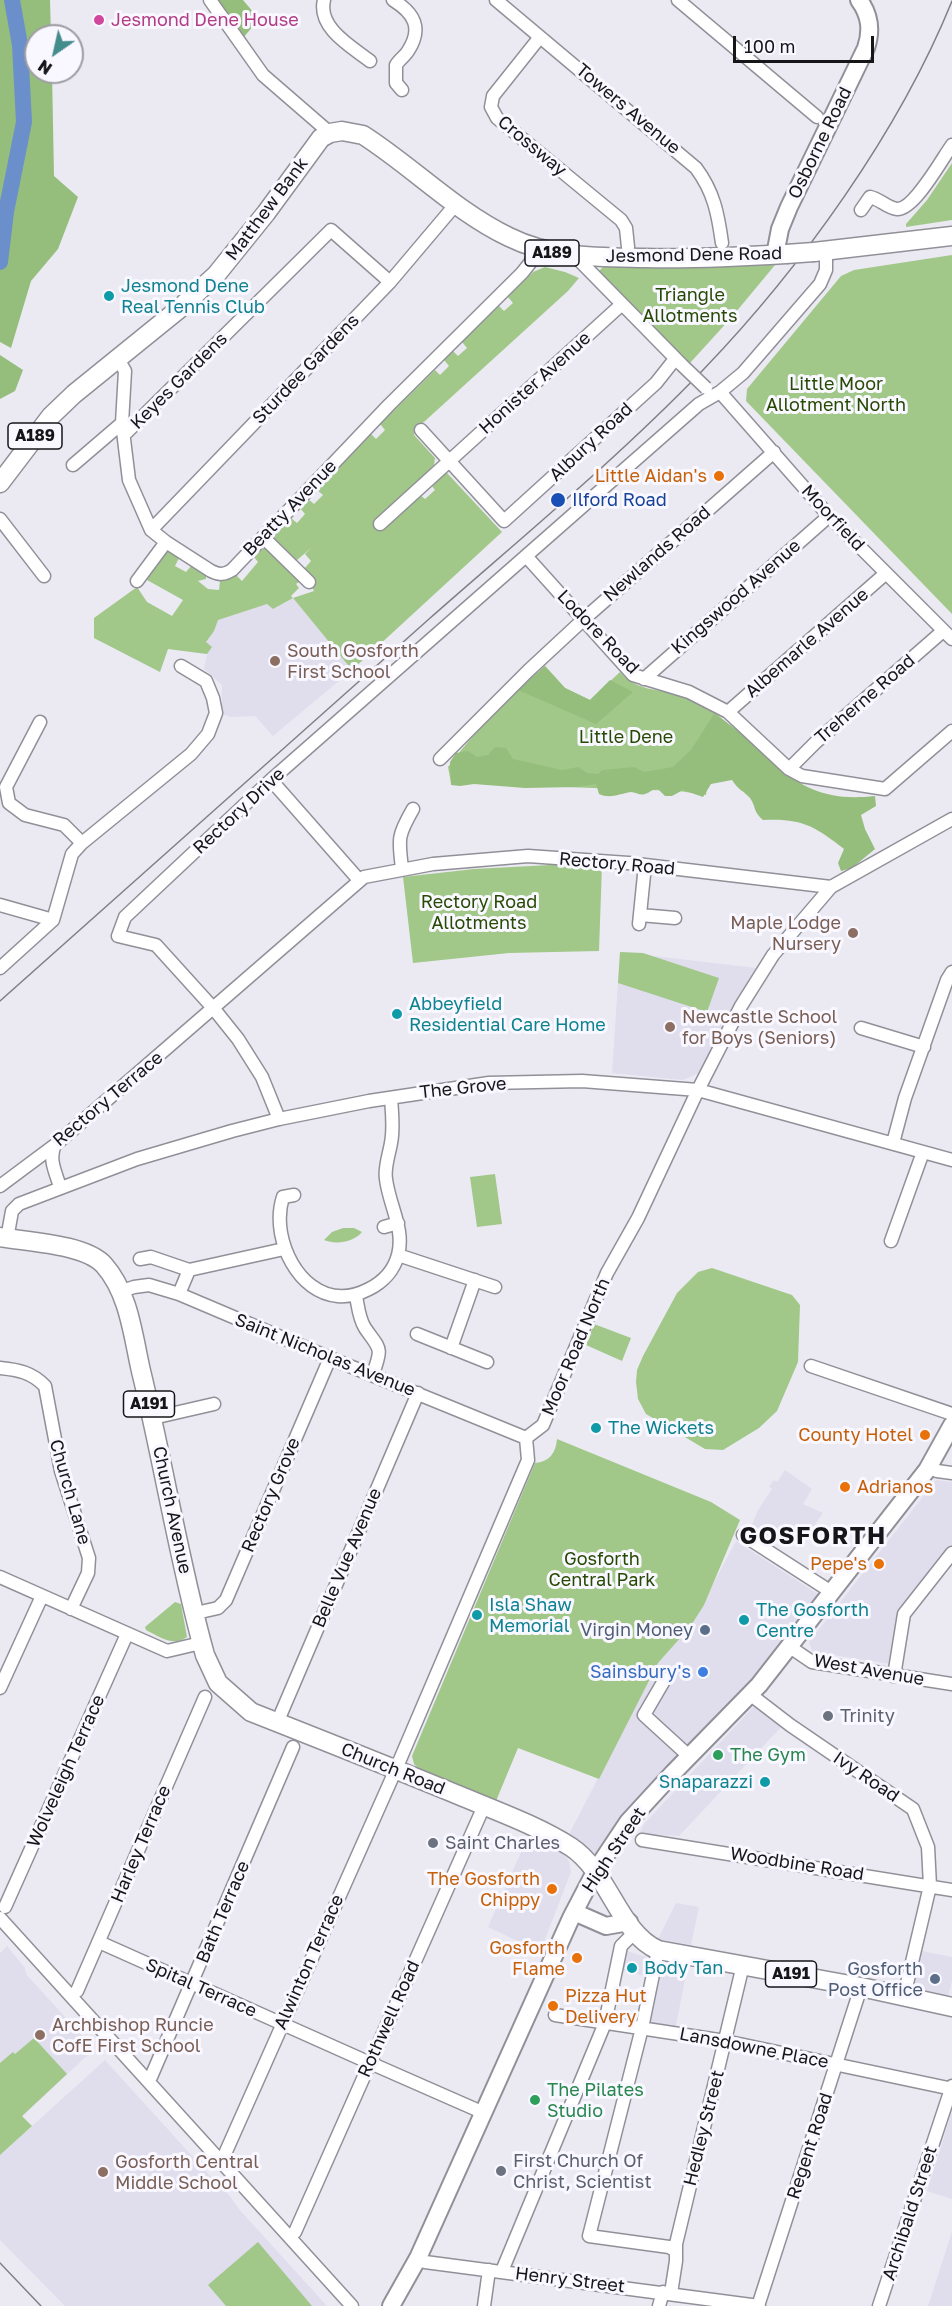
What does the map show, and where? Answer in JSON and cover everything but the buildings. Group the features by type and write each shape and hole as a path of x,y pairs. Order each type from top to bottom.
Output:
{"main road":[{"name":"Osborne Road","path":"780,254 780,229 789,207 866,48 870,34 869,20 859,0"},
{"name":"Jesmond Dene Road","path":"330,133 348,131 363,135 495,230 536,248 574,255 685,258 820,252 952,236"},
{"name":"Matthew Bank","path":"0,483 51,416 74,394 179,309 216,275 318,143 330,133"},
{"name":"Church Avenue","path":"4,1238 86,1253 103,1264 122,1292 153,1418 203,1649"},
{"name":"High Street","path":"391,2306 418,2258 574,1912 596,1870 628,1822 751,1695 790,1647 930,1466 952,1425"},
{"name":"Church Road","path":"203,1649 218,1683 239,1704 251,1712 484,1806 569,1846 596,1870"},
{"name":"A191","path":"596,1870 632,1927 648,1945 658,1950 861,1987 952,2007"},
{"path":"574,1912 606,1926 632,1927"}],"street":[{"path":"210,0 263,75 330,133"},
{"path":"324,0 323,10 330,26 370,61"},
{"path":"393,0 411,14 416,28 409,50 396,65 396,83 402,90"},
{"name":"Towers Avenue","path":"496,0 696,168 705,179 717,204 722,243"},
{"path":"678,0 817,117"},
{"name":"Crossway","path":"540,37 493,96 492,111 497,118 621,220 626,228 628,247"},
{"path":"861,210 870,197 899,209 910,204 952,145"},
{"name":"Sturdee Gardens","path":"151,530 390,282 456,204"},
{"name":"Keyes Gardens","path":"123,429 331,230 390,282"},
{"name":"Beatty Avenue","path":"118,359 125,371 123,429 129,480 151,530 218,574 226,574 389,405 522,273 530,263 536,248"},
{"path":"526,556 699,404 714,392 735,381 820,284 826,270 820,252"},
{"name":"Moorfield","path":"574,255 621,305 774,452 829,516 948,635"},
{"name":"Honister Avenue","path":"380,524 621,305"},
{"name":"Albury Road","path":"448,461 504,521 679,362"},
{"path":"73,465 123,429"},
{"path":"421,430 448,461"},
{"name":"Newlands Road","path":"440,759 584,619 774,452"},
{"name":"Kingswood Avenue","path":"644,679 829,516"},
{"path":"0,519 44,576"},
{"path":"263,537 309,582"},
{"path":"137,580 166,542"},
{"name":"Lodore Road","path":"526,556 633,675 689,692 728,712 789,769 802,776 885,789 952,731"},
{"name":"Rectory Drive","path":"214,1009 156,945 118,936 125,917 271,780 526,556"},
{"name":"Albemarle Avenue","path":"728,712 885,574"},
{"name":"Treherne Road","path":"789,769 816,742 948,635"},
{"path":"0,968 53,920 72,854 82,843 191,754 208,734 216,713 213,698 206,681 181,666"},
{"path":"40,722 6,787 9,803 25,814 64,825 82,843"},
{"path":"271,780 359,880"},
{"path":"402,868 399,840 412,808"},
{"path":"831,887 952,819"},
{"name":"Rectory Road","path":"214,1009 359,880 370,875 402,868 528,856 645,865 831,887"},
{"path":"645,865 639,920 675,918"},
{"name":"Moor Road North","path":"526,1438 543,1425 607,1273 638,1218 698,1090 741,1006 773,955 831,887"},
{"path":"0,905 53,920"},
{"path":"893,1143 905,1098 947,980 952,972"},
{"path":"214,1009 238,1039 262,1077 279,1119"},
{"name":"Rectory Terrace","path":"0,1186 55,1145 214,1009"},
{"path":"861,1029 924,1047"},
{"name":"The Grove","path":"4,1238 12,1211 19,1204 137,1159 279,1119 489,1083 582,1081 698,1090 952,1160"},
{"path":"294,1195 283,1197 280,1206 280,1227 284,1249 296,1272 309,1284 323,1292 356,1296 376,1285 392,1271 398,1255 398,1223 385,1176 392,1134 391,1098"},
{"path":"55,1145 51,1159 60,1187"},
{"path":"891,1240 923,1152"},
{"path":"384,1227 398,1223"},
{"path":"140,1259 151,1257 189,1270 284,1249"},
{"path":"398,1255 495,1287"},
{"path":"179,1294 189,1270"},
{"path":"451,1348 475,1280"},
{"name":"Saint Nicholas Avenue","path":"122,1292 134,1287 149,1285 179,1294 526,1438"},
{"path":"356,1296 363,1326 379,1347 373,1374"},
{"path":"417,1334 487,1362"},
{"name":"Rectory Grove","path":"196,1613 218,1608 226,1600 330,1358"},
{"path":"812,1366 952,1414"},
{"name":"Church Lane","path":"0,1368 24,1371 36,1376 45,1386 61,1471 89,1558 88,1573 71,1609"},
{"name":"Belle Vue Avenue","path":"277,1723 418,1393"},
{"path":"153,1418 214,1404"},
{"path":"396,1769 528,1461 526,1438"},
{"path":"930,1466 937,1471 952,1473"},
{"path":"742,1535 833,1593"},
{"path":"894,1676 904,1614 952,1553"},
{"path":"0,1577 167,1651 203,1649"},
{"path":"0,1688 42,1596"},
{"name":"Wolveleigh Terrace","path":"2,1912 127,1634"},
{"name":"West Avenue","path":"790,1647 812,1662 952,1684"},
{"path":"665,1679 644,1715 690,1757"},
{"name":"Ivy Road","path":"751,1695 790,1725 913,1809 928,1847 930,1886 904,1996"},
{"name":"Harley Terrace","path":"77,1991 205,1696"},
{"name":"Bath Terrace","path":"151,2077 293,1747"},
{"name":"Alwinton Terrace","path":"224,2156 396,1769"},
{"name":"Rothwell Road","path":"295,2232 373,2064 484,1806"},
{"name":"Woodbine Road","path":"642,1840 952,1890"},
{"path":"2,1912 352,2306"},
{"path":"484,2306 495,2271 605,2024 621,1946 632,1927"},
{"name":"Spital Terrace","path":"99,1942 484,2113"},
{"path":"658,1950 642,2028 589,2236 669,2247 676,2251"},
{"name":"Hedley Street","path":"659,2306 667,2292 676,2244 743,1965"},
{"name":"Regent Road","path":"758,2306 861,1987"},
{"name":"Lansdowne Place","path":"555,2015 725,2041 952,2088"},
{"name":"Archibald Street","path":"879,2306 952,2088"},
{"name":"Henry Street","path":"418,2258 425,2262 667,2292 758,2306"}],"shaded area":[{"name":"South Gosforth First School","path":"137,587 147,602 172,616 267,604 273,609 293,598 352,670 273,736 255,716 231,717 222,714 222,685 204,669 207,654 168,649 160,672 94,638 94,618"},
{"name":"Newcastle School for Boys (Seniors)","path":"620,952 756,968 703,1071 683,1080 612,1073"},
{"path":"785,1470 812,1489 803,1504 823,1513 799,1547 772,1528 766,1537 751,1527 758,1510 772,1489 769,1487 774,1480 777,1482"},
{"path":"936,1480 952,1482 952,1547 900,1612 891,1664 813,1652 809,1642"},
{"path":"736,1541 821,1596 758,1679 622,1820 596,1854 567,1838 658,1663 690,1627"},
{"path":"756,1704 782,1726 679,1836 639,1834 644,1824"},
{"path":"529,1834 562,1851 569,1861 571,1872 540,1952 488,1927"},
{"path":"676,1903 699,1907 691,1945 658,1939"},
{"name":"Archbishop Runcie CofE First School","path":"7,1946 25,1968 26,1974 94,2049 22,2117 0,2094 0,1953"},
{"path":"627,1951 646,1957 645,1976 620,1970 623,1952"},
{"path":"922,1951 952,1957 952,1981 948,1996 913,1988"},
{"path":"664,1959 688,1965 675,2030 650,2026"},
{"name":"Gosforth Central Middle School","path":"105,2060 327,2306 65,2306 0,2240 0,2155"},
{"path":"952,2112 952,2199 927,2191"},
{"path":"952,2232 952,2306 928,2306"}],"green space":[{"path":"0,0 50,0 51,24 24,24 24,84 52,84 54,176 78,197 58,249 31,281 11,348 0,342"},
{"path":"217,0 243,0 259,19 243,38"},
{"path":"952,163 952,220 906,227 906,224 927,200"},
{"name":"Little Moor Allotment North","path":"952,255 952,614 746,401 747,389 841,276 854,270"},
{"name":"Triangle Allotments","path":"605,265 775,265 690,363 599,271"},
{"path":"545,267 579,278 568,291 414,431 414,435 435,458 434,465 381,517 375,519 373,524 377,530 385,529 419,494 425,499 435,490 431,485 440,474 447,473 502,532 352,670 293,598 314,591 312,587 316,584 314,578 304,569 311,561 305,554 311,548 296,561 270,540 291,518 297,523 305,514 300,508 308,499 314,504 323,495 317,490 371,434 376,439 385,430 380,424 435,370 440,375 449,366 444,360 453,351 458,356 467,348 462,342 499,306 504,311 513,303 508,297 533,272"},
{"path":"0,355 23,370 15,391 0,399"},
{"path":"266,545 285,564 284,567 302,580 296,584 299,588 291,596 293,598 273,609 267,604 218,620 206,642 212,647 207,654 168,649 160,672 94,638 94,618 137,587 147,602 172,616 183,600 147,580 148,572 166,549 179,558 175,566 186,572 191,566 206,576 206,579 198,581 208,589 219,590 220,581 236,575 242,581 258,562 254,557"},
{"name":"Little Dene","path":"545,666 565,688 590,700 620,672 640,686 688,697 719,716 729,725 712,751 706,795 679,791 451,783 448,767 470,739"},
{"path":"545,666 565,688 590,700 610,680 633,692 596,724 518,690"},
{"path":"714,714 735,729 785,773 802,784 822,793 846,797 875,796 876,806 861,815 875,849 852,868 841,871 838,863 844,849 807,825 788,820 763,820 750,798 732,780 711,784 703,797 683,790 672,796 665,796 658,789 643,794 631,792 607,796 599,794 596,784 576,787 525,788 474,784 451,785 450,762 456,753 468,751 477,757 488,755 495,747 506,748 513,759 562,770 578,767 587,773 598,774 602,770 634,767 644,772 673,767 691,750"},
{"name":"Rectory Road Allotments","path":"569,864 602,865 599,951 509,953 413,963 403,877 474,869"},
{"path":"620,952 643,953 719,978 707,1012 618,983"},
{"path":"495,1174 502,1224 477,1227 470,1177"},
{"path":"343,1228 354,1228 362,1232 344,1242 324,1240 332,1232"},
{"path":"712,1268 792,1295 800,1305 798,1362 777,1411 759,1428 723,1450 705,1449 646,1414 638,1399 636,1382 637,1370 643,1356 677,1293 698,1272"},
{"path":"594,1324 631,1338 622,1361 586,1345"},
{"name":"Gosforth Central Park","path":"557,1439 711,1502 740,1520 704,1605 690,1627 658,1663 599,1779 518,1748 496,1801 420,1770 414,1764 412,1756 535,1463 551,1456"},
{"path":"175,1602 181,1604 187,1637 172,1641 146,1630 145,1627"},
{"path":"34,2038 67,2074 22,2116 32,2126 0,2155 0,2063"},
{"path":"258,2242 312,2306 226,2306 208,2285"}],"waterway":[{"path":"0,262 6,212 24,122 20,45 12,0"}],"tram line":[{"path":"0,1001 603,467 703,370 776,288 844,196 905,100 952,1"},
{"path":"0,2263 41,2306"}],"place":[{"name":"Jesmond Dene House","path":"99,20"},
{"name":"Jesmond Dene Real Tennis Club","path":"109,296"},
{"name":"Little Aidan's","path":"719,476"},
{"name":"Ilford Road","path":"558,500"},
{"name":"South Gosforth First School","path":"275,661"},
{"name":"Maple Lodge Nursery","path":"853,933"},
{"name":"Abbeyfield Residential Care Home","path":"397,1014"},
{"name":"Newcastle School for Boys (Seniors)","path":"670,1027"},
{"name":"The Wickets","path":"596,1428"},
{"name":"County Hotel","path":"925,1435"},
{"name":"Adrianos","path":"845,1487"},
{"name":"Pepe's","path":"879,1564"},
{"name":"Isla Shaw Memorial","path":"477,1615"},
{"name":"The Gosforth Centre","path":"744,1620"},
{"name":"Virgin Money","path":"705,1630"},
{"name":"Sainsbury's","path":"703,1672"},
{"name":"Trinity","path":"828,1716"},
{"name":"The Gym","path":"718,1755"},
{"name":"Snaparazzi","path":"765,1782"},
{"name":"Saint Charles","path":"433,1843"},
{"name":"The Gosforth Chippy","path":"552,1889"},
{"name":"Gosforth Flame","path":"577,1958"},
{"name":"Body Tan","path":"632,1968"},
{"name":"Gosforth Post Office","path":"935,1979"},
{"name":"Pizza Hut Delivery","path":"553,2006"},
{"name":"Archbishop Runcie CofE First School","path":"40,2035"},
{"name":"The Pilates Studio","path":"535,2100"},
{"name":"First Church Of Christ, Scientist","path":"501,2171"},
{"name":"Gosforth Central Middle School","path":"103,2172"}],"district":[{"name":"GOSFORTH","path":"813,1536"}]}
